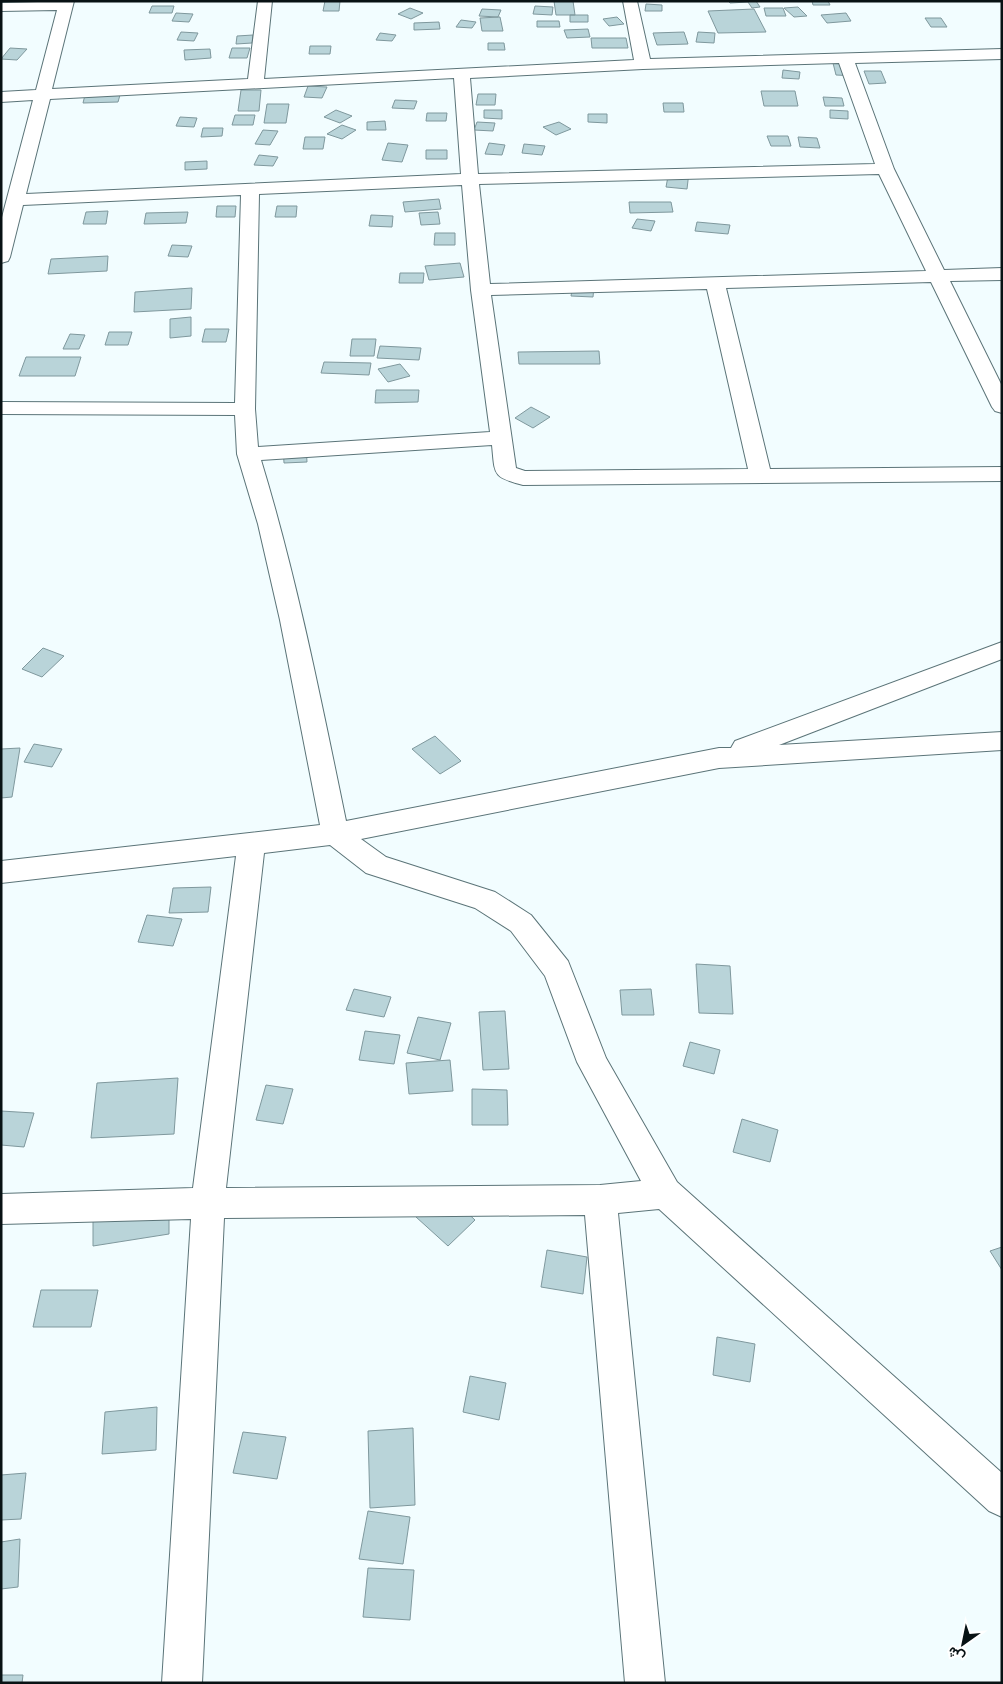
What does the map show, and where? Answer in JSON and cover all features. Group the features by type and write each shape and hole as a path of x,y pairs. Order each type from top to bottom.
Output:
{"street":[{"path":"255,84 265,1"},
{"path":"630,1 644,64"},
{"path":"1,7 66,3 1,257"},
{"path":"1,97 644,64 1002,54"},
{"path":"845,57 885,169 1002,408"},
{"path":"462,74 481,290 506,472 523,478 1002,474"},
{"path":"16,200 470,179 885,169"},
{"path":"250,189 245,409 248,454 292,620 335,834 376,865 485,900 521,923 558,970 592,1062 665,1194 1002,1498"},
{"path":"481,290 1002,274"},
{"path":"715,284 761,476"},
{"path":"1,408 245,409"},
{"path":"248,454 501,438"},
{"path":"719,758 1002,650"},
{"path":"1,872 335,834 719,758 1002,741"},
{"path":"182,1683 208,1203 251,845"},
{"path":"1,1209 208,1203 600,1200 665,1194"},
{"path":"600,1200 645,1683"}],"building":[{"path":"325,1 340,1 339,11 323,11"},
{"path":"554,1 573,1 575,15 556,15"},
{"path":"728,1 756,1 760,7 752,8 748,2 730,3"},
{"path":"812,1 828,1 830,5 813,5"},
{"path":"646,4 662,5 662,11 645,11"},
{"path":"152,6 174,6 172,13 149,13"},
{"path":"535,6 553,7 552,15 533,14"},
{"path":"798,7 807,16 794,17 784,8"},
{"path":"410,8 423,13 411,19 398,14"},
{"path":"764,8 783,8 786,16 766,16"},
{"path":"482,9 501,10 498,17 479,16"},
{"path":"754,9 766,32 718,33 708,11"},
{"path":"176,13 193,14 189,22 172,21"},
{"path":"846,13 851,21 827,23 821,15"},
{"path":"570,15 588,15 588,22 570,22"},
{"path":"500,17 503,31 482,31 480,18"},
{"path":"617,17 624,24 609,26 603,19"},
{"path":"925,18 941,18 947,27 931,27"},
{"path":"461,20 476,22 472,28 456,27"},
{"path":"537,21 559,21 560,27 537,27"},
{"path":"439,22 440,29 414,30 414,23"},
{"path":"588,29 590,37 567,38 564,30"},
{"path":"181,32 198,33 194,41 177,40"},
{"path":"684,32 688,44 657,45 653,33"},
{"path":"698,32 715,33 714,43 696,42"},
{"path":"380,33 396,35 392,41 376,40"},
{"path":"253,35 252,43 236,44 237,36"},
{"path":"591,38 626,38 628,48 592,48"},
{"path":"488,43 504,43 505,50 488,50"},
{"path":"310,46 331,46 330,54 309,54"},
{"path":"10,48 27,49 17,60 1,59"},
{"path":"232,48 250,48 247,58 229,58"},
{"path":"210,49 211,58 185,60 184,50"},
{"path":"833,63 855,63 857,76 836,75"},
{"path":"783,70 800,72 799,79 782,78"},
{"path":"864,71 881,71 886,83 869,84"},
{"path":"308,86 327,87 322,98 304,97"},
{"path":"241,90 261,90 259,111 238,111"},
{"path":"761,91 795,91 798,106 764,106"},
{"path":"478,94 496,94 495,105 476,105"},
{"path":"85,95 120,95 118,102 83,103"},
{"path":"823,97 842,98 844,106 825,106"},
{"path":"395,100 417,101 414,109 392,108"},
{"path":"663,103 683,103 684,112 664,112"},
{"path":"267,104 289,104 286,123 264,123"},
{"path":"336,110 352,116 340,123 324,117"},
{"path":"484,110 502,110 502,119 484,118"},
{"path":"830,110 848,111 848,119 830,118"},
{"path":"427,113 447,113 446,121 426,121"},
{"path":"588,114 607,114 607,123 588,122"},
{"path":"235,115 255,115 253,125 232,125"},
{"path":"180,117 197,118 194,127 176,126"},
{"path":"385,121 386,130 367,130 367,122"},
{"path":"477,122 495,123 493,131 474,130"},
{"path":"559,122 571,129 556,135 543,127"},
{"path":"342,125 356,130 342,139 327,134"},
{"path":"203,128 223,128 222,136 201,137"},
{"path":"263,130 278,131 270,145 255,144"},
{"path":"767,136 788,136 791,146 771,146"},
{"path":"305,137 325,137 323,149 303,149"},
{"path":"798,137 817,138 820,148 800,147"},
{"path":"388,143 408,145 402,162 382,160"},
{"path":"489,143 505,145 502,155 485,154"},
{"path":"524,144 545,146 542,155 522,153"},
{"path":"426,150 447,150 447,159 426,159"},
{"path":"259,155 278,157 273,166 254,165"},
{"path":"207,161 207,169 185,170 185,162"},
{"path":"669,171 689,172 687,189 666,187"},
{"path":"439,199 441,209 405,212 403,202"},
{"path":"629,202 671,202 673,212 630,213"},
{"path":"217,206 236,206 235,217 216,217"},
{"path":"277,206 297,206 296,217 275,217"},
{"path":"108,211 106,224 83,224 86,212"},
{"path":"188,212 186,223 144,224 146,213"},
{"path":"438,212 440,224 421,225 419,213"},
{"path":"371,215 393,216 392,227 369,226"},
{"path":"637,219 655,221 651,231 632,228"},
{"path":"697,222 730,225 728,234 695,231"},
{"path":"435,233 455,233 455,245 434,245"},
{"path":"172,245 192,246 188,257 168,256"},
{"path":"108,256 107,271 48,274 51,259"},
{"path":"460,263 464,277 429,280 425,266"},
{"path":"400,273 424,273 423,283 399,283"},
{"path":"573,284 594,286 593,297 571,296"},
{"path":"192,288 191,309 134,312 135,292"},
{"path":"191,317 191,336 170,338 170,319"},
{"path":"205,329 229,329 226,342 202,342"},
{"path":"109,332 132,332 128,345 105,345"},
{"path":"70,334 85,335 79,349 63,349"},
{"path":"352,339 376,339 374,356 350,356"},
{"path":"380,346 421,348 419,360 377,358"},
{"path":"599,351 600,364 519,364 518,352"},
{"path":"26,357 81,357 75,376 19,376"},
{"path":"324,362 371,363 369,375 321,373"},
{"path":"400,364 410,376 388,382 378,369"},
{"path":"376,390 419,390 418,402 375,403"},
{"path":"531,407 550,417 533,428 515,418"},
{"path":"306,445 307,462 284,463 283,447"},
{"path":"43,648 64,656 42,677 22,669"},
{"path":"435,736 461,761 440,774 412,749"},
{"path":"34,744 62,749 52,767 24,762"},
{"path":"20,748 12,797 1,798 1,749"},
{"path":"211,887 208,912 169,913 173,888"},
{"path":"147,915 182,919 173,946 138,942"},
{"path":"696,964 730,966 733,1014 699,1013"},
{"path":"354,989 391,997 384,1017 346,1010"},
{"path":"651,989 654,1015 622,1015 620,990"},
{"path":"505,1011 509,1069 483,1070 479,1012"},
{"path":"418,1017 451,1023 440,1060 407,1053"},
{"path":"365,1031 400,1035 394,1064 359,1060"},
{"path":"690,1042 720,1050 714,1074 683,1066"},
{"path":"450,1060 453,1091 409,1094 406,1063"},
{"path":"178,1078 174,1134 91,1138 97,1083"},
{"path":"266,1085 293,1089 283,1124 256,1120"},
{"path":"472,1089 507,1090 508,1125 472,1125"},
{"path":"1,1111 34,1113 24,1147 1,1145"},
{"path":"742,1119 778,1130 770,1162 733,1152"},
{"path":"444,1191 475,1220 448,1246 416,1217"},
{"path":"169,1200 169,1234 93,1246 93,1211"},
{"path":"1002,1247 1002,1270 990,1251"},
{"path":"547,1250 587,1257 583,1294 541,1287"},
{"path":"41,1290 98,1290 91,1327 33,1327"},
{"path":"717,1337 755,1344 750,1382 713,1375"},
{"path":"470,1376 506,1383 499,1420 463,1412"},
{"path":"157,1407 156,1450 102,1454 105,1412"},
{"path":"413,1428 415,1505 370,1508 368,1431"},
{"path":"243,1432 286,1437 277,1479 233,1473"},
{"path":"26,1473 21,1519 1,1520 1,1475"},
{"path":"368,1511 410,1517 403,1564 359,1559"},
{"path":"20,1539 18,1587 1,1589 1,1542"},
{"path":"368,1568 414,1570 410,1620 363,1617"},
{"path":"1,1675 23,1675 22,1683 1,1683"}]}
